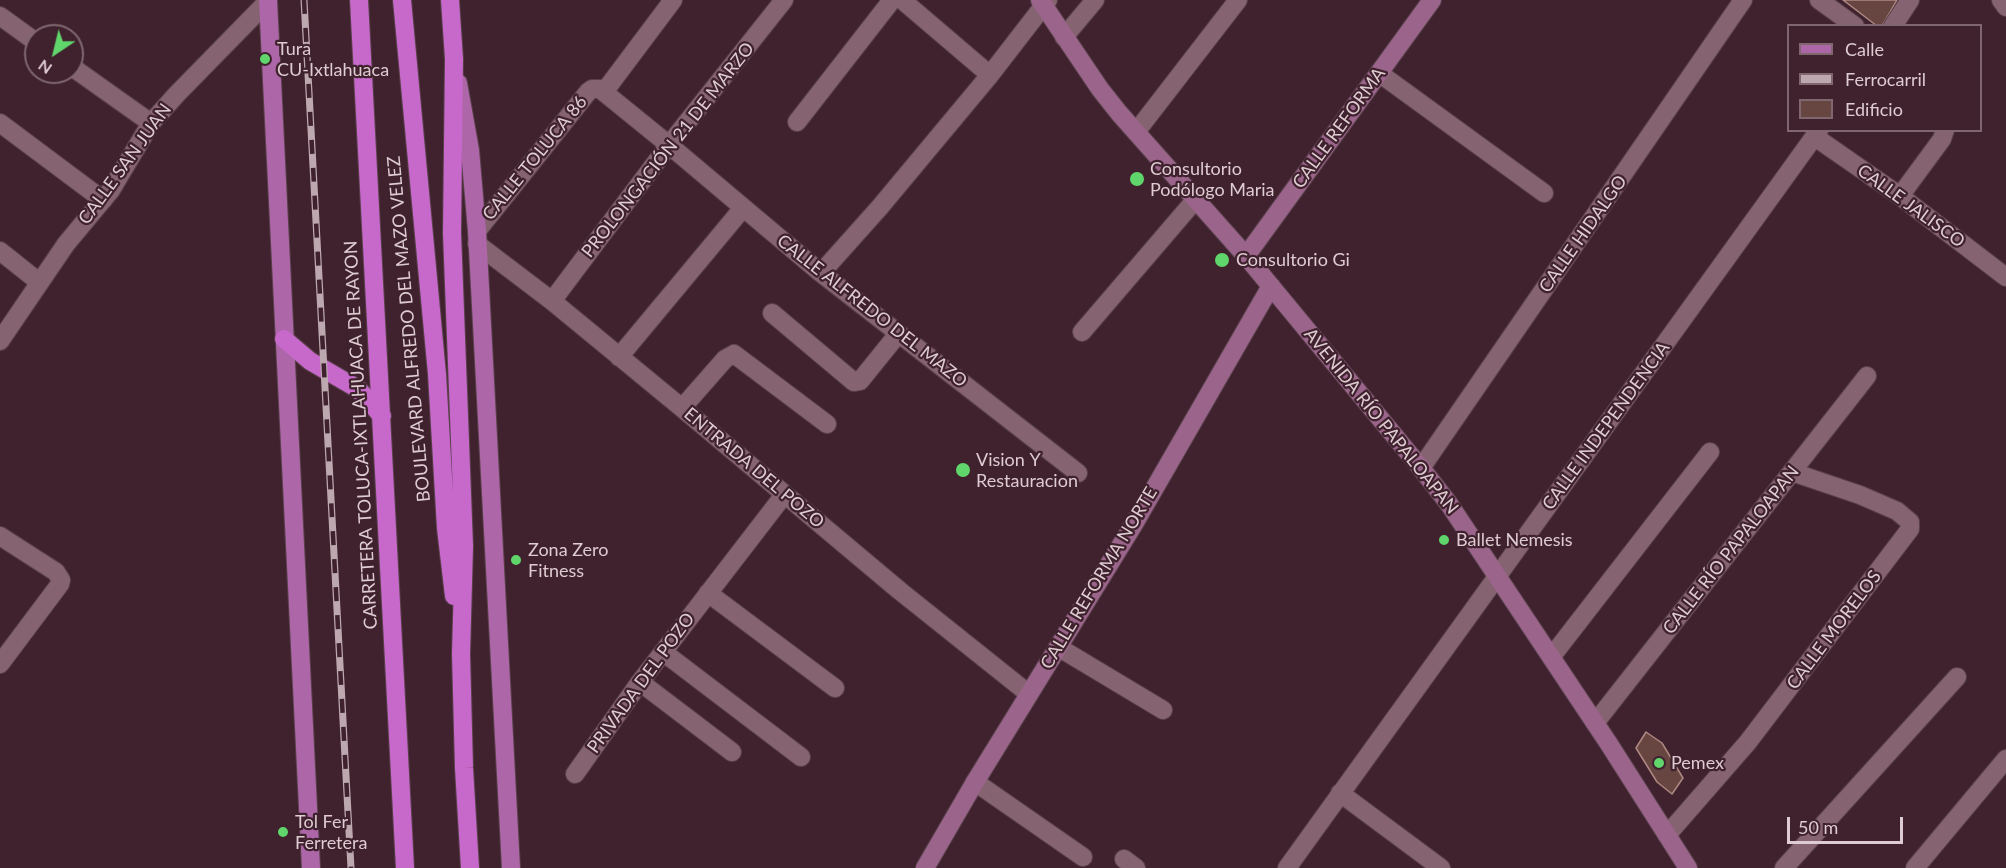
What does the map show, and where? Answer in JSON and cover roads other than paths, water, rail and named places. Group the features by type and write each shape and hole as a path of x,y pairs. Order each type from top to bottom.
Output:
{"highway":[{"name":"CARRETERA TOLUCA-IXTLAHUACA DE RAYON","path":"359,0 405,868"},
{"name":"BOULEVARD ALFREDO DEL MAZO VELEZ","path":"402,0 436,374 446,528 461,654"},
{"path":"450,0 454,59 452,232 464,546 461,654 470,868"},
{"path":"284,339 310,361 358,389 382,416"}],"main road":[{"name":"CALLE REFORMA","path":"1246,256 1431,0"},
{"path":"268,1 310,868"},
{"name":"AVENIDA RÍO PAPALOAPAN","path":"1044,2 1064,37 1100,89 1246,256 1421,468 1460,520 1552,656 1688,868"},
{"path":"454,59 470,150 477,238 510,868"},
{"name":"CALLE REFORMA NORTE","path":"925,868 975,782 1134,524 1271,286"}],"street":[{"name":"CALLE TOLUCA 86","path":"477,238 588,92 599,90 673,0"},
{"name":"PROLONGACIÓN 21 DE MARZO","path":"552,301 669,145 784,0"},
{"path":"797,122 892,0"},
{"path":"902,0 990,75"},
{"path":"1064,37 1095,0"},
{"path":"1136,132 1238,0"},
{"name":"CALLE HIDALGO","path":"1421,468 1743,0"},
{"path":"1819,0 1852,24"},
{"path":"1894,24 1910,0"},
{"path":"2001,0 2006,7"},
{"name":"CALLE SAN JUAN","path":"0,341 66,244 103,200 151,123 268,1"},
{"path":"821,273 880,207 990,75 1044,2"},
{"path":"0,16 24,33"},
{"path":"1379,73 1544,194"},
{"path":"84,76 151,123"},
{"name":"CALLE ALFREDO DEL MAZO","path":"599,90 669,145 821,273 1078,473"},
{"path":"0,123 103,200"},
{"path":"1900,196 1942,140 1944,132"},
{"name":"CALLE JALISCO","path":"1817,134 2006,276"},
{"name":"CALLE INDEPENDENCIA","path":"1287,868 1817,134"},
{"path":"1082,332 1196,199"},
{"path":"620,357 744,208"},
{"name":"ENTRADA DEL POZO","path":"477,238 900,591 1029,694"},
{"path":"0,251 39,282"},
{"path":"772,313 854,382 860,381 898,334"},
{"path":"682,408 725,358 734,354 826,424"},
{"name":"CALLE RÍO PAPALOAPAN","path":"1595,723 1867,376"},
{"path":"1552,656 1710,452"},
{"name":"CALLE MORELOS","path":"1667,835 1766,719 1910,530 1910,522 1898,510 1792,472"},
{"name":"PRIVADA DEL POZO","path":"575,774 663,651 784,495"},
{"path":"0,536 56,572 61,580 0,664"},
{"path":"708,593 835,688"},
{"path":"1058,647 1163,710"},
{"path":"663,651 801,757"},
{"path":"1784,868 1957,677"},
{"path":"640,682 732,752"},
{"path":"1915,868 2006,759"},
{"path":"975,782 1083,857"},
{"path":"1340,793 1441,868"}],"railway":[{"path":"304,0 351,868"}],"place":[{"name":"Tura CU-Ixtlahuaca","path":"265,59"},
{"name":"Consultorio Podólogo Maria","path":"1137,179"},
{"name":"Consultorio Gi","path":"1222,260"},
{"name":"Vision Y Restauracion","path":"963,470"},
{"name":"Ballet Nemesis","path":"1444,540"},
{"name":"Zona Zero Fitness","path":"516,560"},
{"name":"Pemex","path":"1659,763"},
{"name":"Tol Fer Ferretera","path":"283,832"}]}
